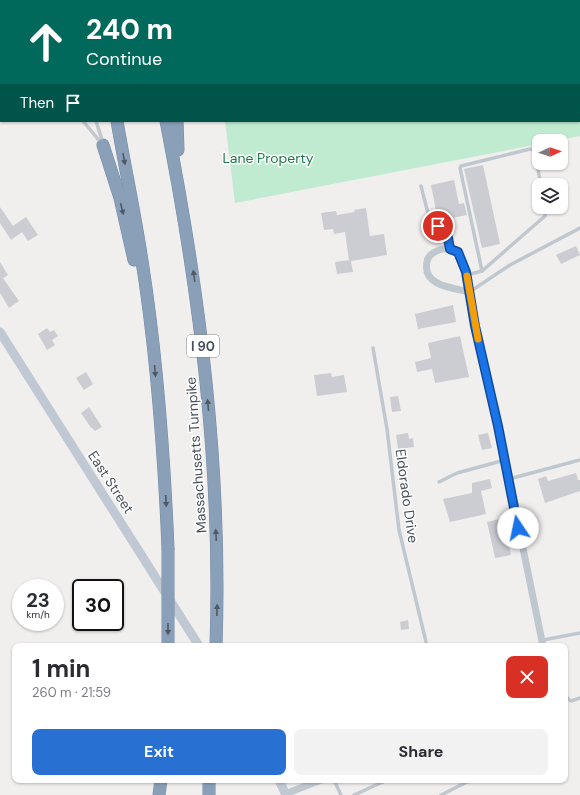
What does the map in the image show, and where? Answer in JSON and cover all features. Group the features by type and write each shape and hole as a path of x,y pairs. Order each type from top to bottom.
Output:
{"highway":[{"path":"117,122 142,262 153,352 162,445 168,548 168,643"},
{"name":"Massachusetts Turnpike","path":"166,122 195,282 207,386 214,480 217,574 216,643"},
{"path":"176,122 181,199"},
{"path":"103,145 123,212 153,352"},
{"path":"159,795 161,783"},
{"path":"208,795 209,783"}],"main road":[{"name":"East Street","path":"0,332 197,643"},
{"path":"280,783 286,794"}],"street":[{"path":"470,292 442,286 434,282 428,275 426,268 427,259 434,252 450,249 458,252 467,275 470,292 475,326 505,460 543,643"},
{"path":"286,794 314,783"}],"lane":[{"path":"84,122 103,145"},
{"path":"96,122 103,145"},
{"path":"482,271 460,168 461,166 530,149 534,150 539,178"},
{"path":"421,186 429,216 448,238 450,249"},
{"path":"467,275 482,271 545,216 545,214"},
{"path":"470,292 510,265 580,228"},
{"name":"Eldorado Drive","path":"373,348 387,429 399,530 426,643"},
{"path":"439,482 457,473 505,460"},
{"path":"509,480 580,460"},
{"path":"543,643 580,633"},
{"path":"568,698 571,701 580,698"},
{"path":"335,783 341,795"},
{"path":"354,795 380,783"},
{"path":"441,795 465,783"}],"green space":[{"name":"Lane Property","path":"225,122 580,122 580,136 568,138 568,134 532,134 532,145 235,203"}],"building":[{"path":"483,165 500,244 482,248 464,169"},
{"path":"454,180 459,204 464,203 467,215 438,221 431,185"},
{"path":"0,207 13,226 26,217 38,235 28,241 22,232 11,240 0,223"},
{"path":"366,208 370,236 384,234 387,255 351,261 353,272 337,274 335,262 349,260 345,232 334,234 333,229 324,230 321,213 336,211 337,215 355,212 354,210"},
{"path":"576,246 580,255 561,264 556,255"},
{"path":"0,262 8,275 3,278 19,301 9,308 0,293"},
{"path":"453,305 456,322 418,329 415,314"},
{"path":"47,328 50,332 54,330 58,336 52,340 55,345 47,350 38,334"},
{"path":"460,336 469,377 435,383 432,369 417,372 415,362 431,358 428,343"},
{"path":"86,372 93,384 84,390 76,378"},
{"path":"331,373 332,377 344,375 347,392 317,396 314,375"},
{"path":"398,396 401,411 392,412 390,397"},
{"path":"89,407 102,427 95,431 91,428 81,413"},
{"path":"408,433 409,439 413,438 414,447 398,449 396,435"},
{"path":"488,433 492,448 482,450 478,435"},
{"path":"576,473 578,480 580,480 580,491 545,503 538,479 546,476 548,481"},
{"path":"490,479 492,488 481,491 486,514 450,522 443,499 472,493 472,483"},
{"path":"504,518 511,555 495,558 487,522"},
{"path":"408,620 409,629 401,630 400,622"}],"slow traffic":[{"path":"467,276 478,339"}],"route":[{"path":"438,226 448,238 450,249 458,252 466,272 475,326 498,426 518,528"}]}
